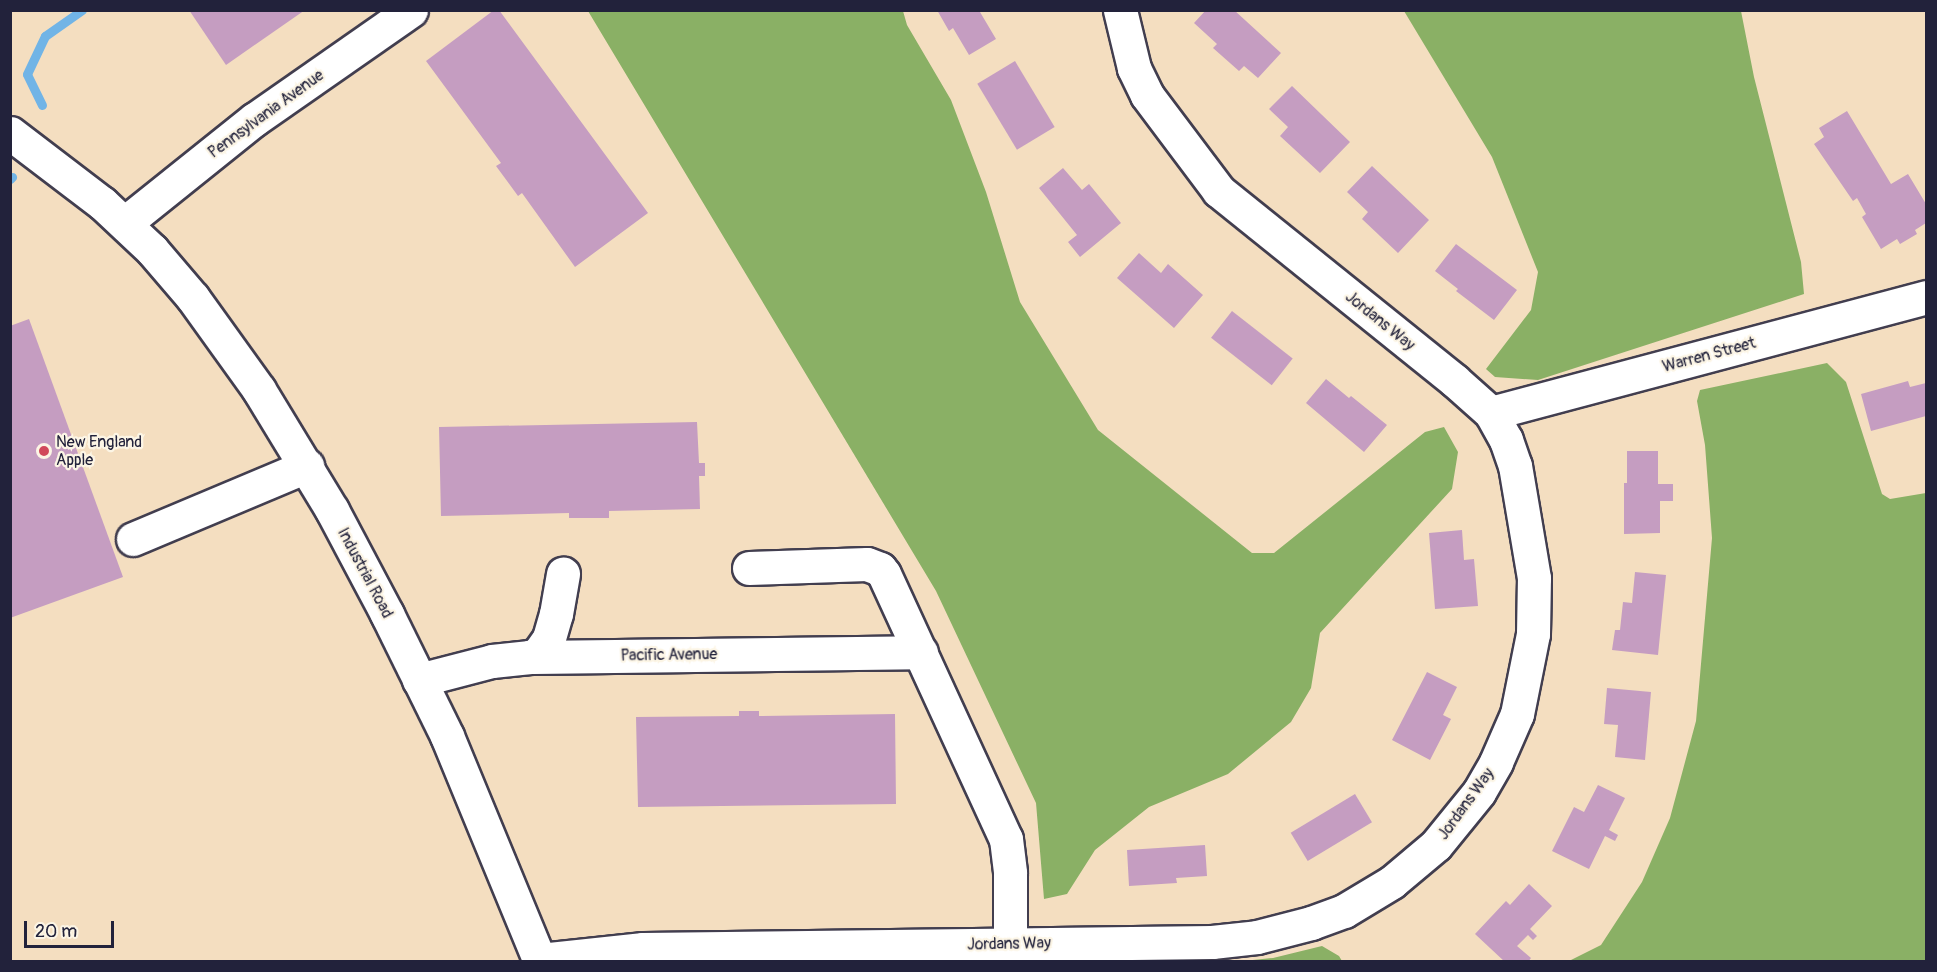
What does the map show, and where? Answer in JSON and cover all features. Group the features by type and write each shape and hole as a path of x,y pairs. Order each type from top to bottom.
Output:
{"street":[{"name":"Pennsylvania Avenue","path":"125,224 255,119 411,10"},
{"name":"Jordans Way","path":"540,961 643,949 1212,942 1284,932 1344,911 1415,866 1444,836 1479,792 1508,736 1524,689 1533,634 1534,578 1522,498 1506,440 1491,413 1219,191 1147,95 1128,51 1120,10"},
{"name":"Industrial Road","path":"10,133 73,179 153,250 193,298 260,390 307,466 363,568 447,736 540,961"},
{"name":"Warren Street","path":"1491,413 1926,297"},
{"path":"133,539 307,466"},
{"path":"749,568 873,565 884,574 1006,838 1010,873 1010,945"},
{"path":"530,657 538,654 549,638 563,574"},
{"name":"Pacific Avenue","path":"419,680 492,661 530,657 921,652"}],"green space":[{"path":"588,11 903,11 907,25 951,100 986,192 1020,302 1098,430 1252,553 1274,553 1425,432 1444,427 1458,452 1452,489 1320,633 1311,688 1291,722 1228,774 1149,807 1095,850 1067,894 1044,899 1036,803 936,591"},
{"path":"1404,11 1741,11 1754,77 1801,262 1804,294 1538,380 1495,377 1486,369 1531,310 1538,272 1492,157"},
{"path":"1827,363 1846,382 1882,494 1890,499 1926,493 1926,961 1569,961 1601,945 1642,882 1670,818 1696,721 1712,538 1705,445 1697,401 1700,390"},
{"path":"1322,946 1339,956 1342,961 1243,961 1273,958"}],"building":[{"path":"189,10 305,10 226,65"},
{"path":"494,10 499,10 648,213 575,267 522,193 518,196 496,166 501,163 426,61"},
{"path":"937,10 982,10 980,12 996,39 969,55 953,28 949,31"},
{"path":"1206,10 1234,10 1281,53 1258,78 1244,66 1239,71 1213,48 1217,44 1194,23"},
{"path":"1015,61 1055,127 1017,150 977,84"},
{"path":"1292,86 1350,142 1320,173 1280,136 1288,127 1269,109"},
{"path":"1847,111 1891,184 1908,174 1926,204 1926,223 1915,230 1917,234 1900,244 1897,239 1881,249 1862,217 1866,214 1857,198 1853,201 1814,144 1824,137 1819,128"},
{"path":"1372,166 1429,220 1398,253 1362,219 1368,212 1347,192"},
{"path":"1063,168 1082,190 1089,184 1121,223 1080,257 1068,242 1077,235 1039,188"},
{"path":"1456,244 1517,290 1494,320 1456,291 1458,289 1435,271"},
{"path":"1139,253 1161,273 1168,264 1203,295 1174,328 1117,278"},
{"path":"1232,311 1293,358 1272,385 1211,338"},
{"name":"New England Apple","path":"29,319 123,577 10,618 10,326"},
{"path":"1326,379 1387,425 1364,452 1306,403"},
{"path":"1908,381 1910,387 1926,383 1926,416 1871,431 1861,394"},
{"path":"697,422 699,463 705,463 705,476 699,476 700,509 609,511 609,518 569,518 569,513 441,516 439,427"},
{"path":"1627,451 1658,451 1658,484 1673,484 1673,501 1660,501 1660,533 1624,534 1624,483 1627,483"},
{"path":"1462,530 1464,560 1474,559 1478,606 1435,609 1429,533"},
{"path":"1635,572 1666,575 1658,655 1612,650 1615,630 1620,630 1623,602 1632,603"},
{"path":"1427,672 1457,687 1443,715 1451,719 1430,760 1392,740"},
{"path":"1607,688 1651,692 1645,760 1615,757 1618,725 1604,724"},
{"path":"739,711 759,711 759,716 895,714 896,804 638,807 636,717 739,716"},
{"path":"1598,785 1625,798 1609,830 1618,835 1615,841 1605,836 1589,869 1552,851 1574,807 1584,812"},
{"path":"1355,794 1372,822 1308,861 1291,833"},
{"path":"1205,845 1207,876 1176,878 1177,883 1129,886 1127,850"},
{"path":"1529,884 1552,906 1530,929 1537,936 1533,940 1528,935 1517,946 1531,958 1528,962 1505,962 1475,934 1506,901 1510,905"}],"waterway":[{"path":"42,105 27,74 45,36 82,10"}],"place":[{"name":"New England Apple","path":"44,451"}]}
